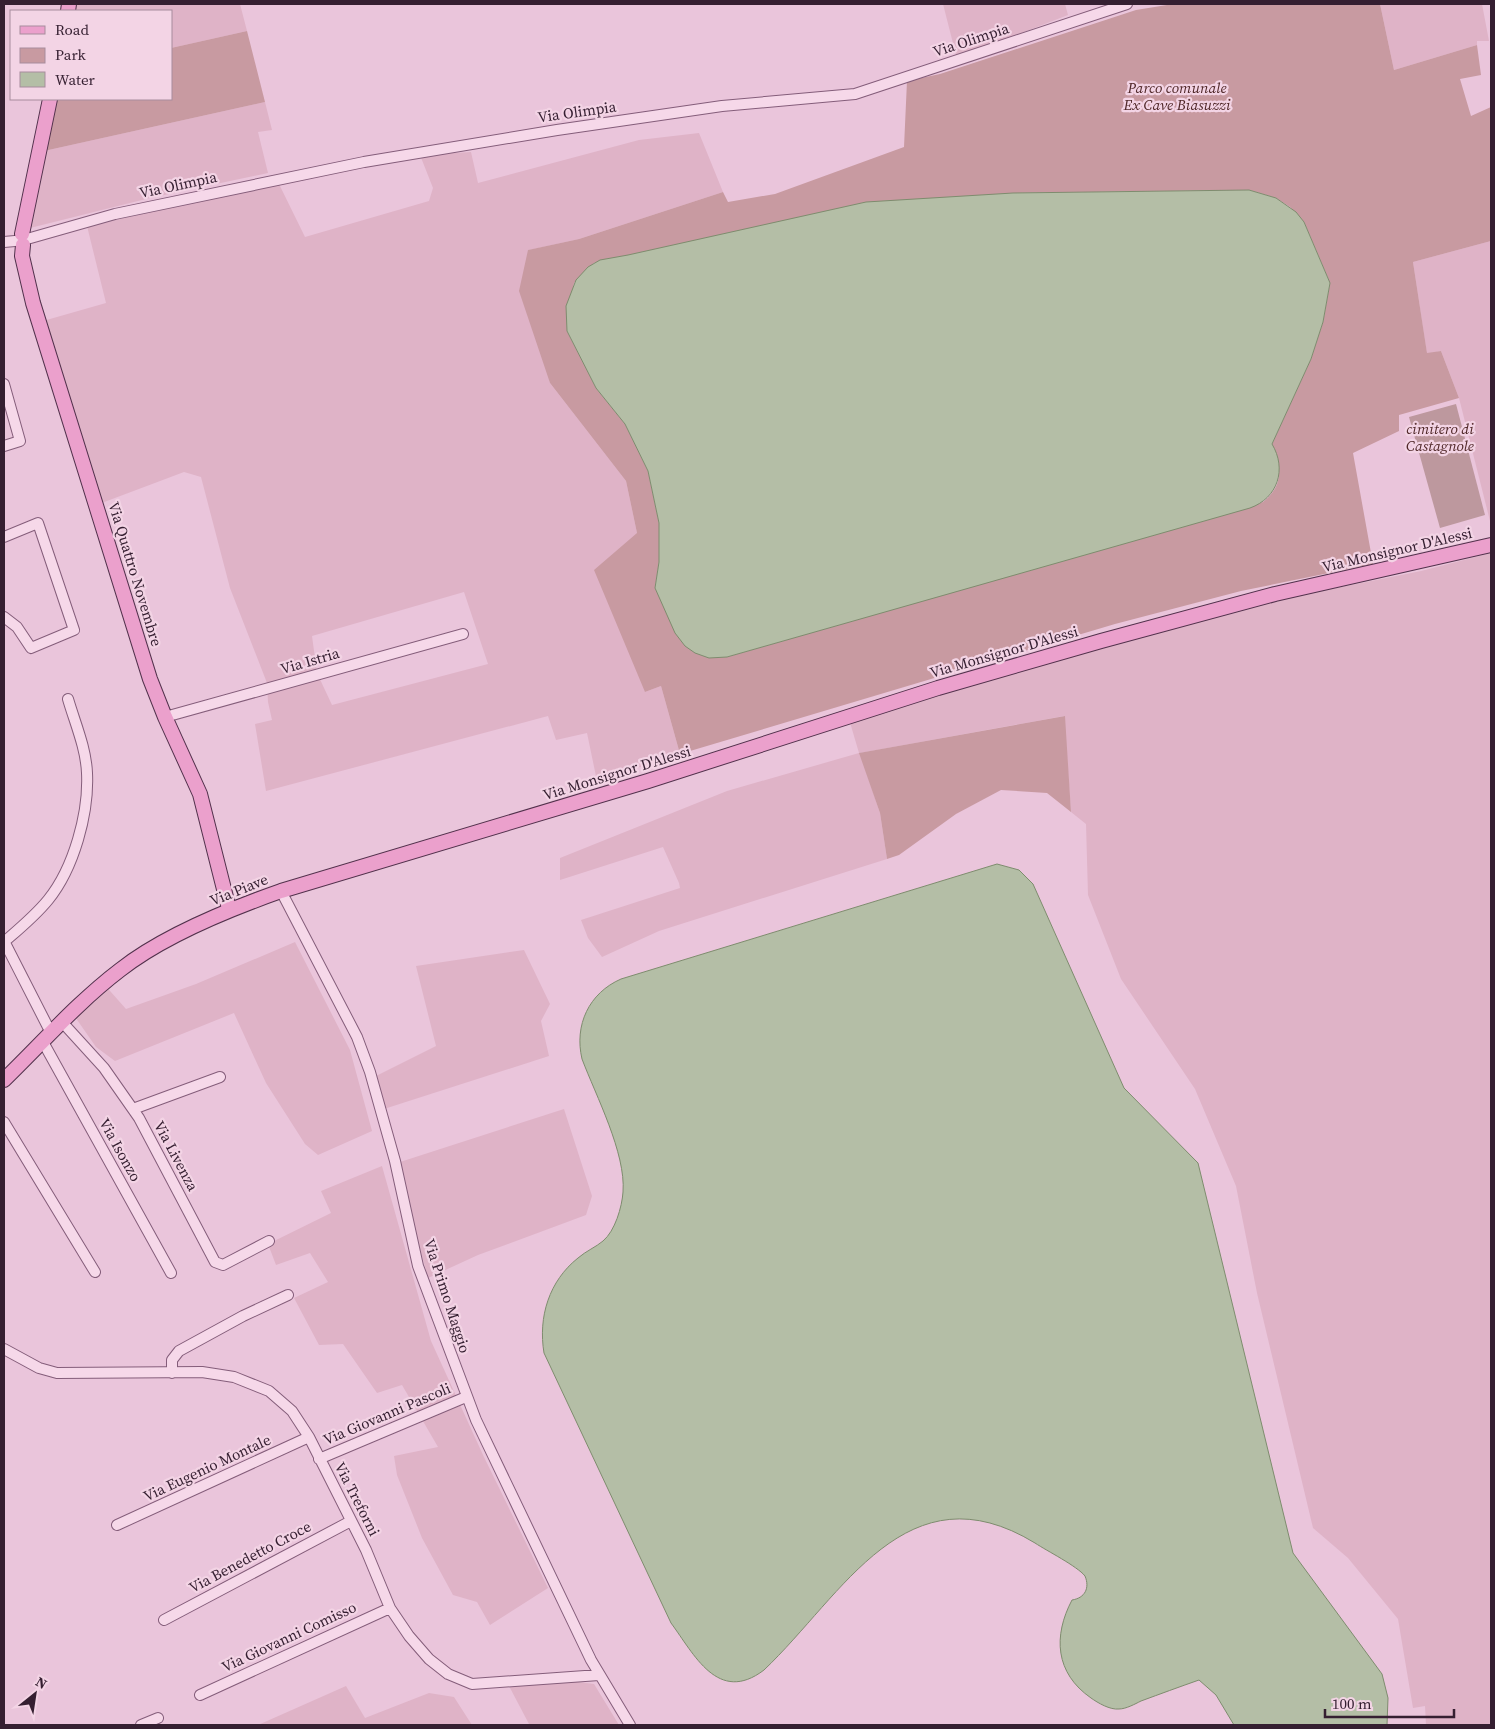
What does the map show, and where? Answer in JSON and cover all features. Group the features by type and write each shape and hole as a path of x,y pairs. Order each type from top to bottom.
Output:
{"main road":[{"name":"Via Quattro Novembre","path":"50,100 18,240 33,303 148,669 165,717 200,794 229,909"},
{"name":"Via Monsignor D'Alessi","path":"533,816 938,688 1101,641 1274,594 1491,545"},
{"name":"Via Piave","path":"4,1080 121,969 162,944 229,909 281,891 533,816"}],"street":[{"name":"Via Olimpia","path":"18,240 115,214 364,162 557,130 722,106 855,94 1127,4"},
{"path":"4,384 20,441 4,446"},
{"path":"4,537 38,524 74,630 31,648 18,627 4,617"},
{"name":"Via Istria","path":"165,717 463,634"},
{"path":"4,942 50,898 68,865 84,821 87,773 82,744 68,699"},
{"name":"Via Primo Maggio","path":"281,891 357,1037 370,1072 395,1161 418,1266 466,1397 599,1675"},
{"name":"Via Isonzo","path":"4,942 47,1038 171,1273"},
{"name":"Via Livenza","path":"63,1022 104,1068 133,1109 215,1262 223,1265 269,1242"},
{"path":"133,1109 220,1076"},
{"path":"4,1122 95,1272"},
{"path":"172,1372 172,1360 179,1352 243,1316 288,1295"},
{"name":"Via Treforni","path":"4,1348 39,1368 57,1373 172,1372 217,1374 252,1383 284,1402 310,1437 319,1459 351,1521 390,1608 409,1636 429,1659 448,1674 462,1681 484,1684 599,1675"},
{"name":"Via Giovanni Pascoli","path":"319,1459 466,1397"},
{"name":"Via Eugenio Montale","path":"118,1525 310,1437"},
{"name":"Via Benedetto Croce","path":"164,1620 351,1521"},
{"name":"Via Giovanni Comisso","path":"200,1695 390,1608"},
{"path":"599,1675 630,1725"},
{"path":"141,1725 158,1718"}],"shaded area":[{"path":"71,4 240,4 247,31 172,48 172,10 69,10"},
{"path":"943,4 1065,4 1068,15 956,55"},
{"path":"1380,4 1482,4 1489,41 1477,41 1477,45 1394,70"},
{"path":"265,102 272,130 258,132 268,173 150,198 30,228 44,151"},
{"path":"699,133 723,192 579,239 529,250 550,383 626,481 637,533 645,692 661,686 680,754 597,781 587,733 556,740 548,716 266,791 255,724 272,720 268,702 267,683 230,588 201,477 184,472 99,504 43,321 106,303 87,226 279,184 305,237 429,201 433,188 420,155 471,152 478,183 639,140","holes":["464,592 488,664 332,705 317,673 312,636"]},
{"path":"1491,241 1491,525 1459,398 1441,351 1427,354 1413,262"},
{"path":"1491,553 1491,1725 1426,1725 1425,1706 1413,1708 1398,1619 1348,1558 1313,1528 1257,1293 1236,1186 1195,1089 1121,979 1088,895 1086,824 1071,812 1064,716 860,753 880,813 887,859 659,931 602,957 588,938 581,920 680,888 679,883 663,847 560,880 560,858 727,791 859,753 849,719 1120,639 1266,602 1421,571"},
{"path":"295,942 350,1050 372,1131 318,1155 305,1144 266,1083 234,1013 115,1061 96,1047 73,1014 103,983 126,1009 196,984"},
{"path":"524,950 550,1004 541,1021 549,1056 384,1109 374,1077 436,1046 416,966"},
{"path":"564,1109 592,1196 586,1215 478,1255 428,1278 397,1163"},
{"path":"382,1166 431,1341 483,1455 548,1588 490,1625 477,1602 453,1595 422,1538 397,1475 394,1456 438,1447 402,1385 377,1393 343,1344 319,1345 294,1298 328,1282 310,1253 276,1265 268,1244 331,1213 321,1191"},
{"path":"571,1681 594,1684 619,1725 526,1725 529,1724 509,1686"},
{"path":"346,1686 365,1718 429,1693 454,1697 472,1725 258,1725"}],"green space":[{"name":"Parco comunale Ex Cave Biasuzzi","path":"1173,4 1380,4 1394,70 1477,45 1481,75 1460,79 1471,116 1491,107 1491,241 1413,262 1427,353 1441,351 1459,398 1399,415 1399,431 1353,453 1373,564 1241,591 1115,624 680,754 661,686 645,692 594,570 637,533 626,481 550,383 519,291 528,250 579,239 723,192 728,202 775,194 904,147 907,81 940,74 1136,10","holes":["1249,190 1276,198 1290,207 1304,222 1330,283 1323,322 1311,359 1272,444 1277,461 1278,482 1263,502 727,657 703,656 685,646 655,588 659,562 659,523 648,471 625,424 596,388 567,331 574,283 594,263 1013,193"]},
{"path":"247,31 265,102 44,151 53,100 172,100 172,48"},
{"name":"cimitero di Castagnole","path":"1456,404 1485,515 1440,528 1409,417"},
{"path":"1065,716 1071,812 1047,793 1001,790 956,814 899,855 887,859 880,813 859,753"}],"water":[{"path":"1249,190 1276,198 1296,212 1304,222 1330,283 1323,322 1311,359 1272,444 1279,463 1277,482 1273,490 1260,503 1250,508 727,657 709,658 695,653 685,646 675,633 655,588 659,562 659,523 648,471 625,424 596,388 567,331 566,306 576,280 588,267 600,260 866,202 1013,193"},
{"path":"997,864 1019,870 1033,884 1124,1088 1198,1163 1293,1553 1382,1674 1388,1698 1387,1725 1234,1725 1216,1695 1199,1680 1125,1708 1116,1709 1104,1706 1079,1688 1070,1677 1061,1653 1060,1640 1066,1614 1072,1600 1083,1595 1087,1588 1085,1576 1069,1563 1035,1543 990,1523 950,1519 914,1529 881,1549 851,1576 764,1670 748,1679 733,1682 720,1679 698,1661 671,1623 544,1353 544,1313 553,1289 568,1267 607,1237 617,1218 623,1192 623,1177 615,1143 582,1059 580,1046 582,1022 586,1011 600,993 621,979"}]}
